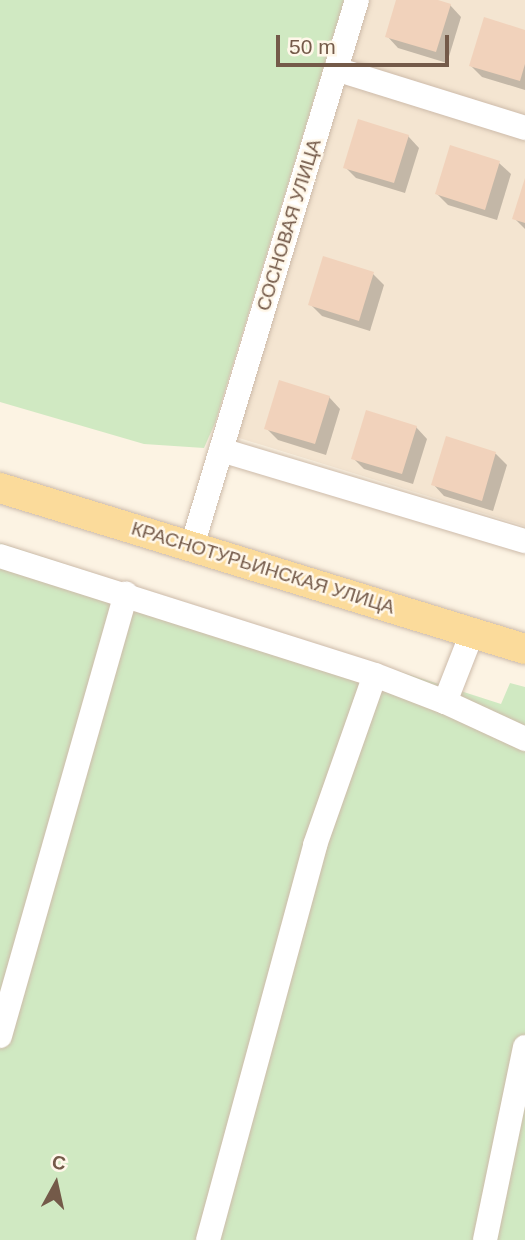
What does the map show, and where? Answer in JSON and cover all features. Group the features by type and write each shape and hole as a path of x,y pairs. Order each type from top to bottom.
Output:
{"main road":[{"name":"КРАСНОТУРЬИНСКАЯ УЛИЦА","path":"0,488 525,649"}],"street":[{"name":"СОСНОВАЯ УЛИЦА","path":"192,546 357,0"},
{"path":"336,69 525,128"},
{"path":"221,450 525,541"},
{"path":"0,556 375,675 445,702 525,739"},
{"path":"0,1035 126,594"},
{"path":"445,702 472,633"},
{"path":"208,1240 315,845 375,675"},
{"path":"485,1240 525,1047"}],"shaded area":[{"path":"369,0 525,0 525,526 236,437"}],"green space":[{"path":"0,0 344,0 215,423 204,448 144,444 0,402"},
{"path":"0,543 501,704 510,683 525,687 525,1240 0,1240"}],"building":[{"path":"396,0 438,0 451,4 436,52 385,37"},
{"path":"484,17 525,30 525,64 520,81 469,66"},
{"path":"358,119 409,135 394,183 343,168"},
{"path":"450,145 500,161 485,210 435,194"},
{"path":"525,178 525,223 512,219"},
{"path":"323,256 374,272 359,321 308,305"},
{"path":"279,380 330,396 315,444 264,429"},
{"path":"366,410 417,426 402,474 351,459"},
{"path":"446,436 496,452 482,501 431,485"}]}
